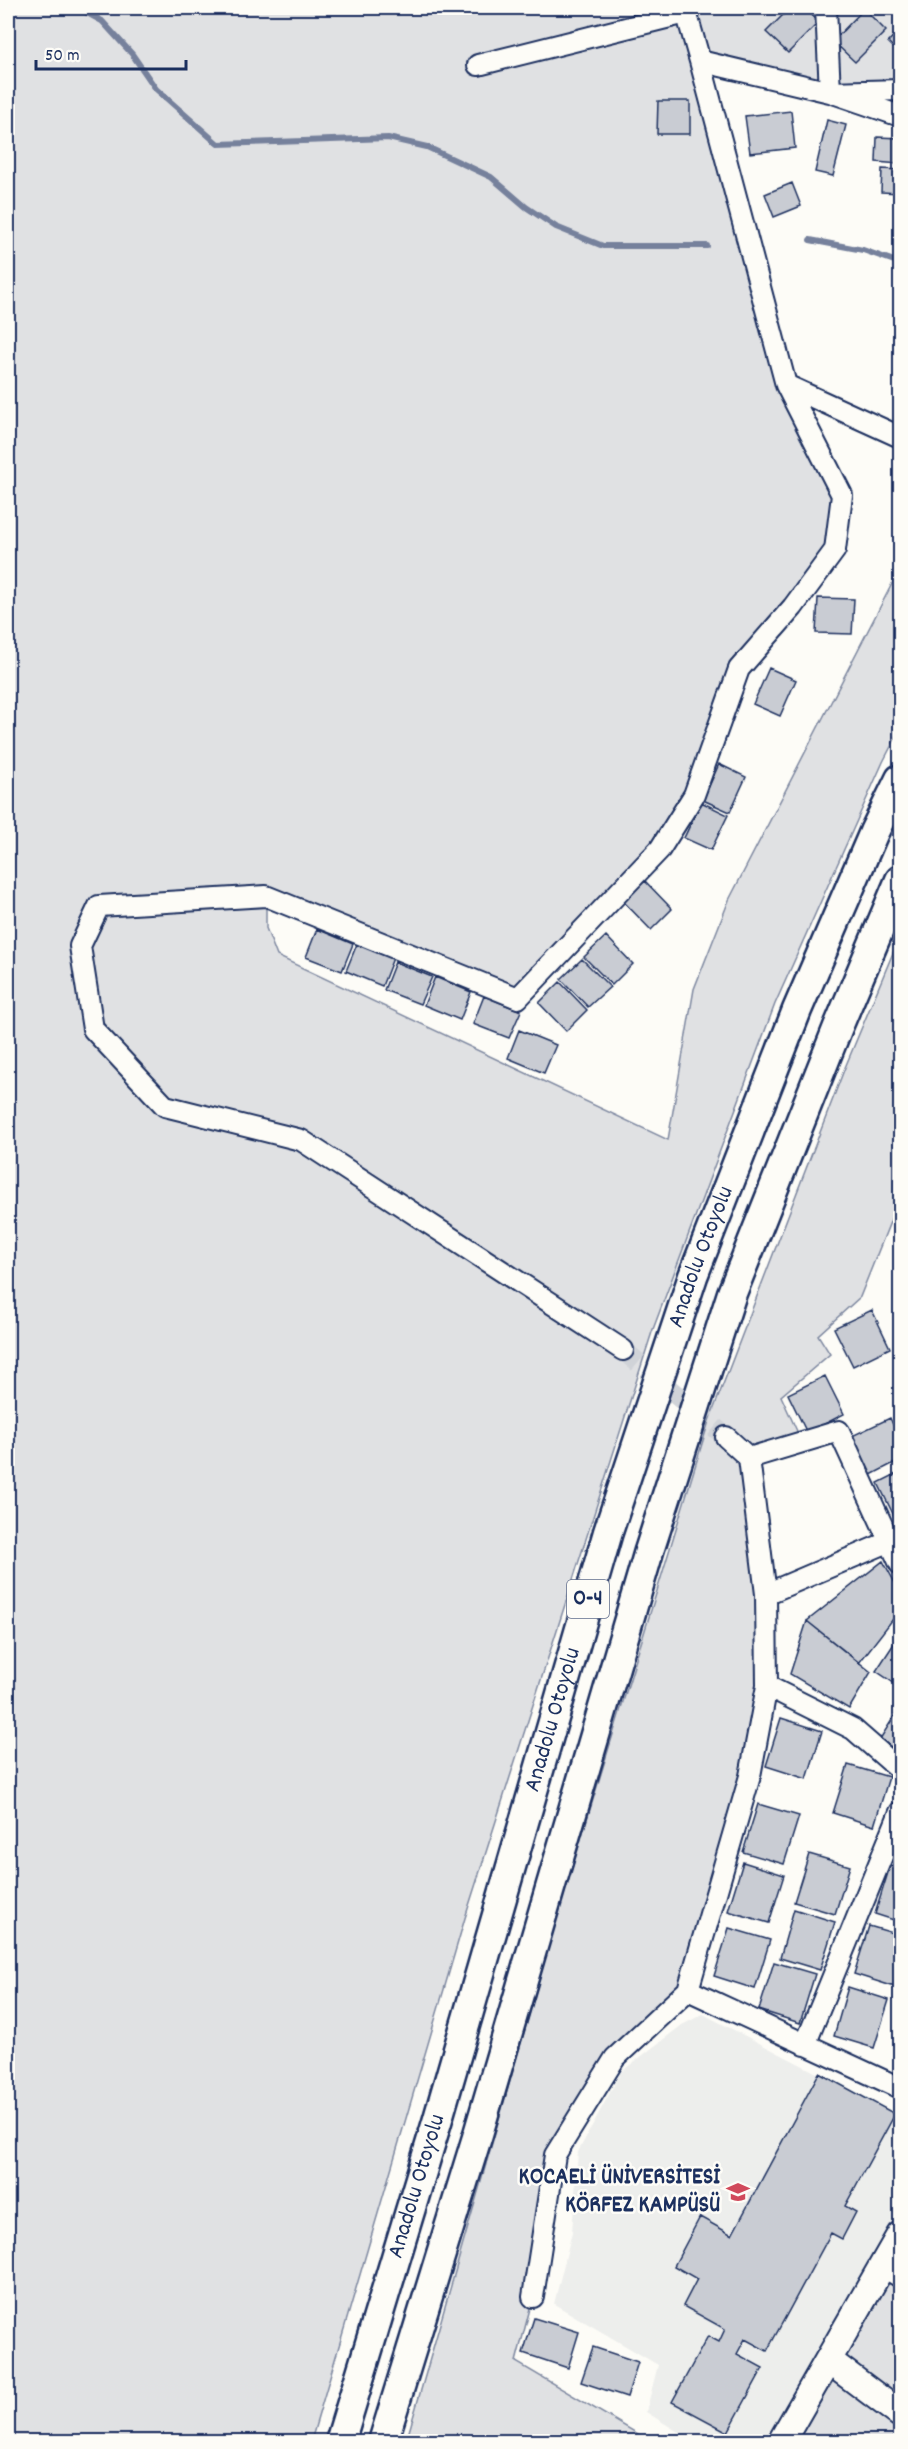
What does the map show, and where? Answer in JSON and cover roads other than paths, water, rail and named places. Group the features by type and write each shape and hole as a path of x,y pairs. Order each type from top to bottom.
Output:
{"highway":[{"name":"Anadolu Otoyolu","path":"340,2442 437,2122 608,1532 693,1276 797,1011 874,832 900,779"},
{"name":"Anadolu Otoyolu","path":"383,2442 481,2123 649,1551 732,1293 838,1027 900,880"}],"main road":[{"path":"781,2442 828,2360 892,2272 900,2235"},
{"path":"828,2360 900,2414"}],"street":[{"path":"826,8 831,92"},
{"path":"478,65 685,10 786,385 842,495 835,550 793,607 739,669 694,795 660,849 518,998 266,896 99,906 80,946 93,1029 165,1106 301,1140 623,1350"},
{"path":"700,61 831,92 900,116"},
{"path":"831,92 900,90"},
{"path":"786,385 900,437"},
{"path":"749,1458 839,1431 895,1540 900,1564"},
{"path":"533,2297 555,2155 615,2058 688,1990 750,1776 767,1686 766,1594 749,1458 726,1437"},
{"path":"766,1594 895,1540"},
{"path":"767,1686 853,1729 900,1770"},
{"path":"805,2045 900,1812"},
{"path":"688,1990 900,2088"}],"waterway":[{"path":"78,8 102,21 132,54 156,89 218,144 388,138 427,147 491,177 526,207 556,227 603,246 707,246"},
{"path":"810,240 863,250 900,263"}],"tunnel":[{"path":"623,1350 726,1437"}],"place":[{"name":"KOCAELİ ÜNİVERSİTESİ KÖRFEZ KAMPÜSÜ","path":"738,2192"}]}
